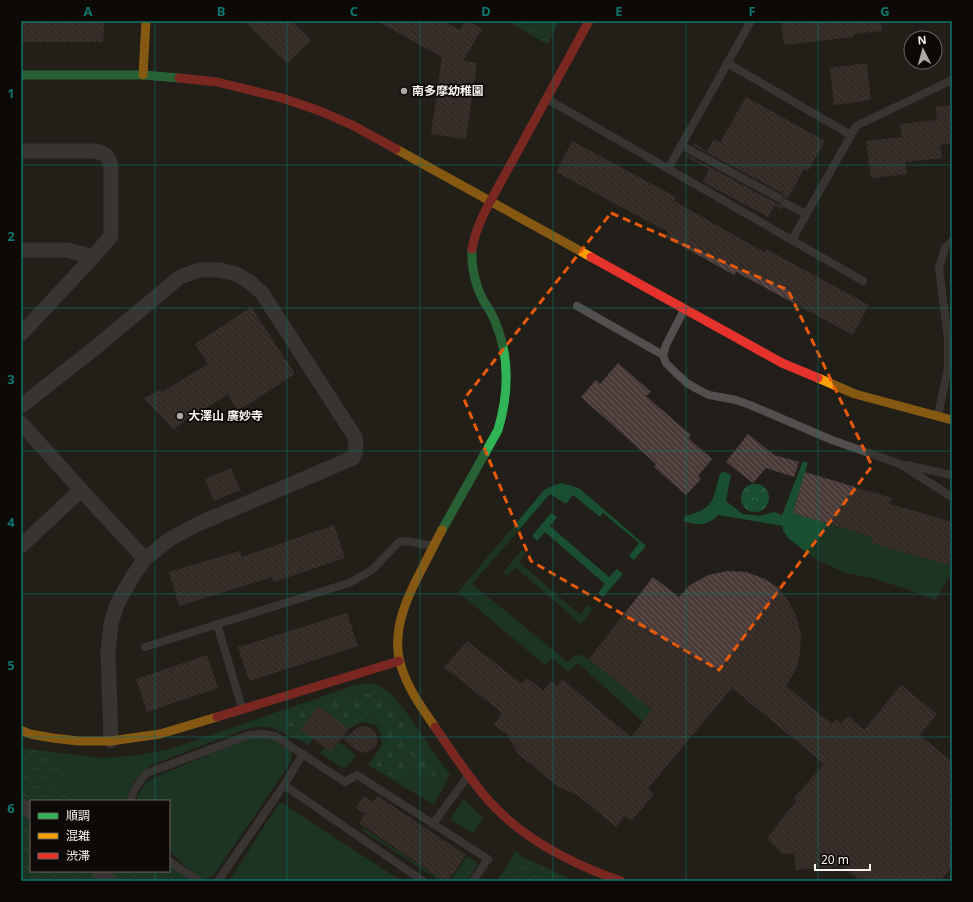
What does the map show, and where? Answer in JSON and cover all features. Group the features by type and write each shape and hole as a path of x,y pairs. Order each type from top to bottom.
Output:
{"street":[{"path":"143,75 146,21"},
{"path":"589,21 477,230 473,245 472,258 475,277 480,292 501,336 506,365 506,404 498,430 434,546 410,593 402,613 398,630 398,646 399,661 404,677 411,691 468,776 491,802 516,826 546,847 589,869 621,881"},
{"path":"21,75 143,75 217,82 282,98 320,111 352,125 782,363 855,394 952,420"},
{"path":"21,151 103,152 109,158 111,167 111,236 21,334"},
{"path":"21,250 67,250 93,257"},
{"path":"21,406 95,348 180,277 199,270 220,270 236,274 251,283 262,294 355,437 356,453 353,458 198,524 170,539 145,559 123,593 116,607 111,624 108,651 112,741"},
{"path":"21,423 145,559"},
{"path":"21,546 81,490"},
{"path":"21,730 30,734 78,741 112,741 160,734 399,661"},
{"path":"21,806 30,811"},
{"path":"100,872 109,881"}],"lane":[{"path":"668,169 751,21"},
{"path":"727,63 851,135"},
{"path":"792,240 856,126 952,80"},
{"path":"546,99 863,281"},
{"path":"681,145 806,214"},
{"path":"937,416 948,367 949,316 939,268 945,248 952,241"},
{"path":"577,306 663,355"},
{"path":"684,309 666,345 663,355 666,363 686,383 709,395 736,400 750,405 832,440 900,464 952,475"},
{"path":"900,464 952,497"},
{"path":"144,647 349,583 372,570 399,542 406,541 434,546"},
{"path":"217,624 242,708"},
{"path":"131,800 137,785 147,773 249,735 263,734 275,736 345,782 357,775 488,859 473,881"},
{"path":"218,881 284,785 303,754"},
{"path":"433,824 468,776"},
{"path":"284,785 423,881"},
{"path":"170,862 198,881"}],"highlighted area":[{"path":"611,213 788,290 872,466 719,670 531,561 464,399"}],"green space":[{"path":"507,21 560,21 547,44"},
{"path":"803,461 808,463 793,513 873,537 872,543 949,565 952,572 935,600 872,578 846,573 815,559 788,538 783,530 783,526 718,515 707,523 702,524 694,524 684,521 685,516 705,508 711,502 722,471 731,475 726,501 743,514 760,516 774,512 782,515"},
{"path":"561,483 579,488 646,546 634,560 629,556 639,543 603,513 600,517 573,495 566,504 550,494 472,584 568,662 575,655 580,655 589,659 652,710 643,722 578,663 568,672 552,658 545,665 458,592 545,489"},
{"path":"755,484 765,488 769,498 765,508 755,512 745,508 741,498 745,488"},
{"path":"551,513 557,517 550,526 609,577 617,569 623,574 603,597 598,593 605,584 545,532 537,541 532,536"},
{"path":"522,550 526,553 519,562 580,615 588,605 593,609 581,624 515,567 507,576 503,572"},
{"path":"367,683 379,685 392,694 450,775 434,805 368,765 382,744 381,734 376,725 362,722 348,729 313,739 309,745 270,727 257,727 243,730 151,765 134,781 126,800 78,800 58,787 60,753 100,758 132,756 170,749 356,685"},
{"path":"367,694 384,700 394,711 433,767 436,775 430,776 426,773 419,774 414,765 412,755 403,753 402,764 407,773 403,777 397,779 385,772 385,767 378,766 374,763 374,759 380,752 384,743 388,742 383,730 384,725 378,721 376,715 370,711 366,715 366,721 357,722 350,726 320,706 297,727 286,725 283,727 276,726 281,719 340,698"},
{"path":"262,736 271,738 291,751 292,758 289,765 213,876 207,879 198,878 170,852 170,800 136,800 138,794 146,782 249,738"},
{"path":"339,742 356,755 345,768 341,767 320,753 324,747 331,752"},
{"path":"21,748 60,753 58,787 78,800 30,800 30,872 164,872 177,881 21,881"},
{"path":"464,799 483,818 473,833 450,819"},
{"path":"280,802 402,881 229,881"},
{"path":"362,827 443,881 440,881 362,830"},
{"path":"516,851 522,857 507,881 497,881"},
{"path":"467,856 476,862 477,865 467,881 450,881"},
{"path":"522,857 575,881 507,881"},
{"path":"170,864 194,881 177,881 164,872 170,872"}],"building":[{"path":"23,21 104,21 103,42 23,42"},
{"path":"244,21 291,21 311,40 287,64"},
{"path":"377,21 443,21 460,30 466,21 468,21 482,29 463,61 477,63 466,139 431,134 442,57"},
{"path":"781,21 881,21 882,31 853,34 853,37 784,45"},
{"path":"867,63 871,100 834,105 830,68"},
{"path":"746,97 825,141 808,171 804,169 788,198 784,198 782,193 693,145 694,143 707,152 714,139 720,143"},
{"path":"952,105 952,143 940,145 942,158 905,162 907,174 871,178 866,141 902,137 900,124 937,120 936,107"},
{"path":"572,141 676,197 674,201 764,252 766,249 869,305 853,335 736,272 734,275 666,237 668,232 556,172"},
{"path":"687,155 776,203 780,203 783,208 781,210 775,205 768,217 703,182 709,169 686,156"},
{"path":"251,307 295,374 238,411 228,395 185,420 174,430 144,398 160,390 162,392 208,364 195,344"},
{"path":"618,363 651,392 646,396 691,435 688,438 712,459 698,476 701,479 686,495 654,467 656,464 581,397 596,380 600,384"},
{"path":"748,434 774,455 799,462 794,477 766,468 753,483 726,462"},
{"path":"231,468 240,490 214,501 205,479"},
{"path":"805,472 892,498 890,504 952,522 952,554 949,565 871,543 873,537 793,513"},
{"path":"334,525 345,558 274,582 272,577 179,606 169,572 240,551 242,557"},
{"path":"728,571 746,572 763,578 780,589 797,618 801,635 797,667 786,686 832,724 836,719 841,723 848,716 864,730 901,685 937,714 920,735 952,762 952,866 941,881 860,881 842,866 796,870 794,853 783,854 767,838 796,801 794,798 824,764 732,688 648,788 654,794 631,821 625,816 616,827 576,794 560,788 518,754 507,734 494,725 502,713 444,667 467,641 522,684 527,678 543,690 552,681 558,686 562,679 631,737 652,710 589,659 653,577 679,597 690,585 708,575"},
{"path":"347,613 358,646 249,681 238,647"},
{"path":"207,655 218,688 147,712 136,679"},
{"path":"318,706 349,729 331,752 301,730"},
{"path":"363,726 372,729 375,732 377,739 377,744 374,748 365,753 356,750 343,739 359,727"},
{"path":"364,796 373,802 378,796 466,855 448,881 444,881 359,823 365,814 356,808"}],"traffic: fast":[{"path":"21,75 143,75 179,78"},
{"path":"442,530 498,430 502,416 506,388 503,346 494,319 483,300 476,282 472,262 472,249"}],"traffic: slow":[{"path":"143,75 146,21"},
{"path":"396,149 591,257"},
{"path":"818,378 855,394 952,420"},
{"path":"435,727 407,683 398,653 398,640 399,627 407,601 442,530"},
{"path":"21,730 30,734 53,738 78,741 111,741 160,734 217,717"}],"traffic: jam":[{"path":"472,249 474,238 487,208 589,21"},
{"path":"179,78 217,82 282,98 320,111 352,125 396,149"},
{"path":"591,257 782,363 818,378"},
{"path":"217,717 399,661"},
{"path":"435,727 461,765 489,801 518,828 533,839 567,858 585,867 621,881"}],"place":[{"name":"南多摩幼稚園","path":"404,91"},
{"name":"大澤山 廣妙寺","path":"180,416"}]}
